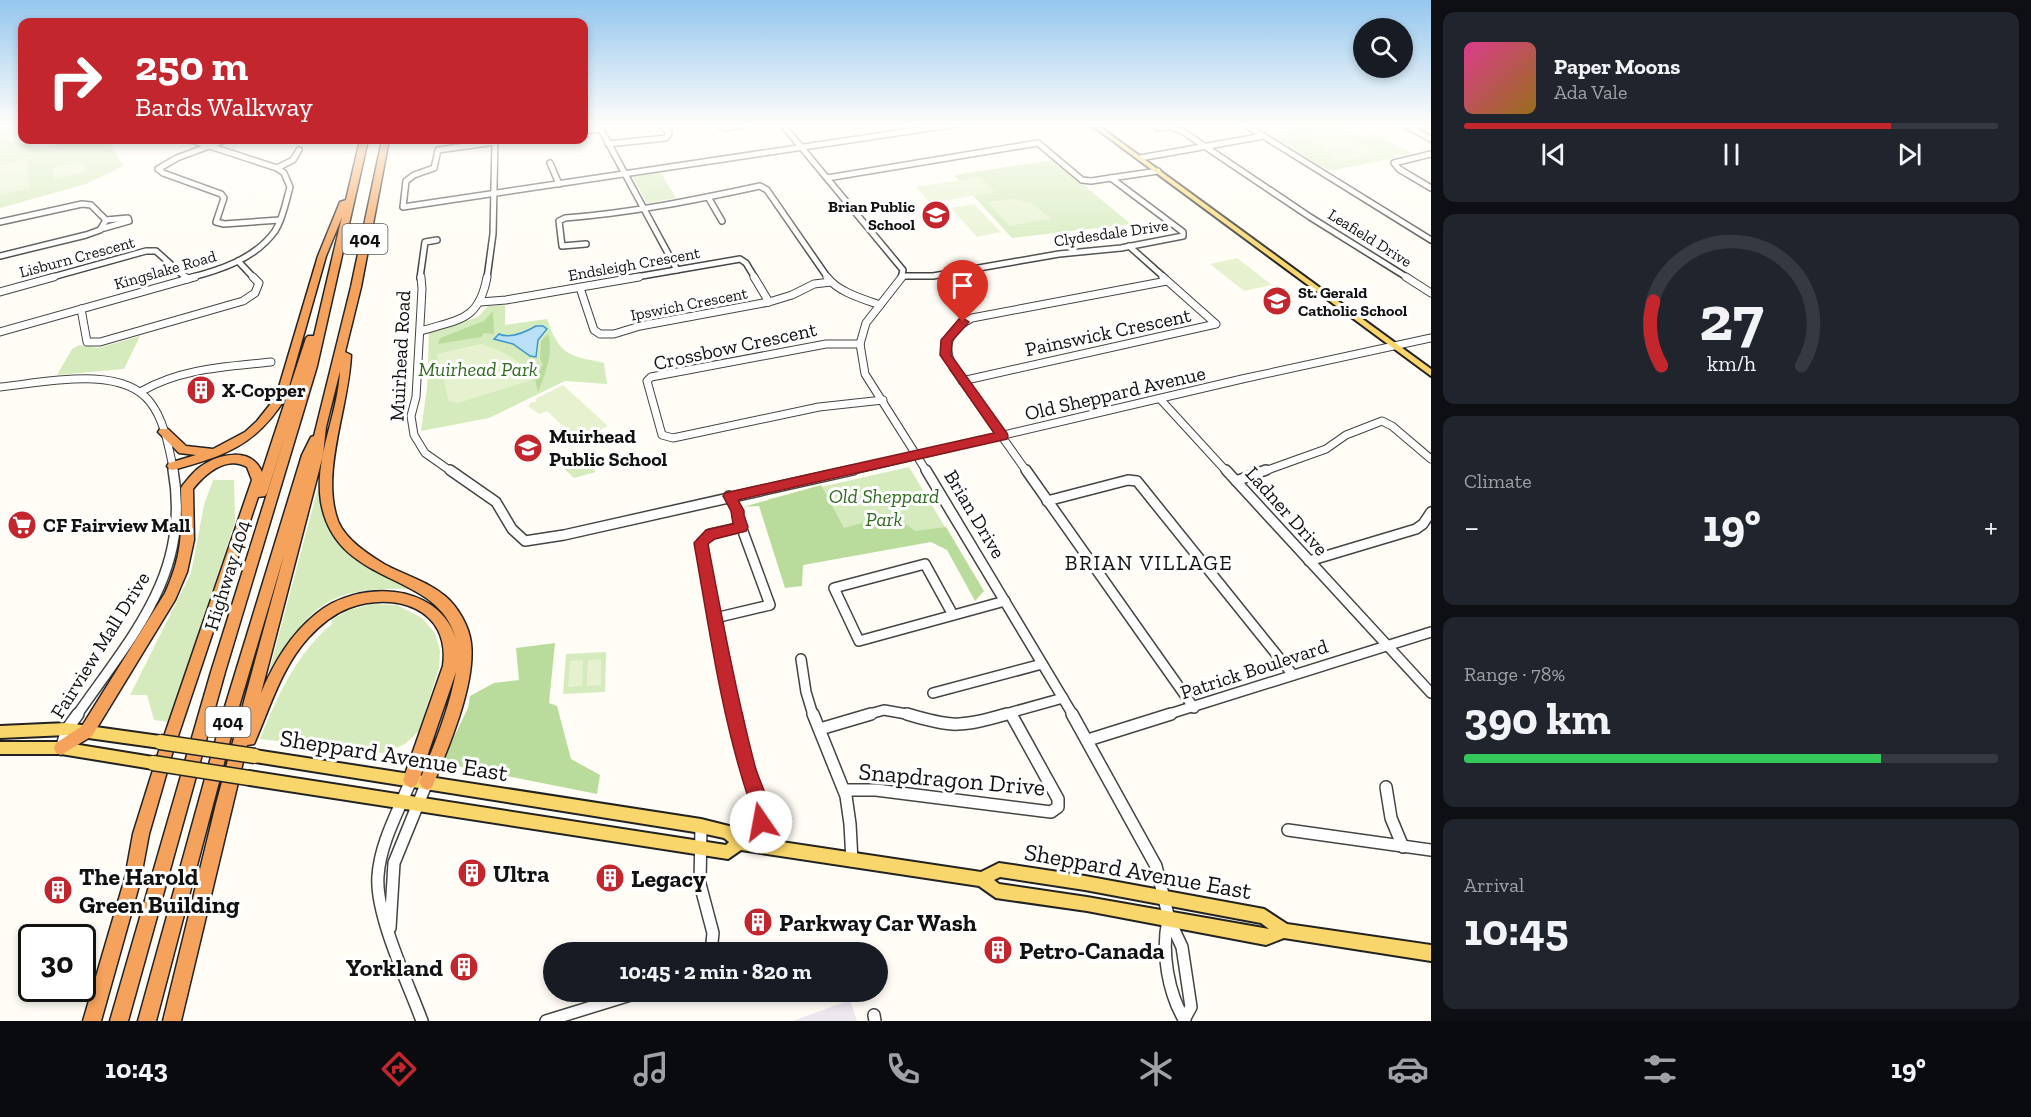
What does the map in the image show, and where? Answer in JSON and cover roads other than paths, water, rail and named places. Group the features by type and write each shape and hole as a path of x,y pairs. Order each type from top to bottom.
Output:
{"highway":[{"name":"Highway 404","path":"119,1021 218,672 312,366 357,172"},
{"name":"404","path":"172,1021 224,804 317,455 321,427 345,338 379,172"},
{"path":"61,748 87,731 170,596 181,572 188,540 188,488 205,469 259,428 273,414 281,397 322,256 341,206 351,195"},
{"path":"92,1021 132,882 193,688 295,395 322,303 330,290"},
{"path":"345,338 346,364 327,471 326,493 333,523 351,547 366,560 440,600 456,619 464,642 464,663 459,686 427,782"},
{"name":"404","path":"147,1021 231,710 308,455 321,427"},
{"path":"132,882 141,834 162,762 258,480 257,470 252,463 246,460 183,450 164,432"},
{"path":"173,470 220,456"},
{"path":"224,804 266,695 288,652 304,631 332,609 369,596 413,600 433,612 450,639 448,678 411,780"}],"main road":[{"path":"1159,172 1431,372"},
{"name":"Sheppard Avenue East","path":"0,732 67,729 87,731 427,782 701,826 729,832 739,843 982,879 996,891 1087,904 1266,937 1284,931 1431,953"},
{"name":"Sheppard Avenue East","path":"0,748 61,748 728,852 739,843"},
{"name":"Sheppard Avenue East","path":"982,879 999,870 1165,897 1264,916 1284,931"}],"street":[{"path":"161,172 221,194 224,198 216,222 224,224 280,220"},
{"name":"Kingslake Road","path":"0,332 215,271 238,261 260,247 275,231 290,187 282,172"},
{"path":"424,172 406,181 403,207 634,172"},
{"path":"420,331 476,312 492,263 494,172"},
{"path":"554,172 559,184"},
{"path":"822,172 903,270 903,276 866,323 860,344"},
{"path":"827,178 866,172"},
{"path":"1072,172 1082,180 1154,172"},
{"name":"Leafield Drive","path":"1241,172 1431,293"},
{"path":"1321,172 1431,240"},
{"path":"1407,172 1431,188"},
{"path":"625,173 677,270"},
{"name":"Clydesdale Drive","path":"903,276 933,276 1059,254 1129,246 1184,235 1111,178"},
{"path":"586,244 562,246 559,221 565,218 708,197 757,186 764,187 831,282 853,295 880,305"},
{"path":"708,197 722,220"},
{"path":"0,222 82,204 91,205 106,220"},
{"path":"0,256 129,221 128,218 106,220"},
{"path":"100,230 106,220"},
{"name":"Muirhead Road","path":"436,240 425,242 420,282 422,289 416,397 411,416 414,435 425,453 496,502 512,530 525,541"},
{"name":"Painswick Crescent","path":"962,381 1216,324 1129,246"},
{"name":"Lisburn Crescent","path":"0,292 156,251 187,279"},
{"name":"Endsleigh Crescent","path":"480,302 580,288 740,259 746,263 770,302"},
{"path":"81,309 87,342 93,343 108,341 243,301 255,293 259,283 238,261"},
{"path":"1167,281 972,318 963,322 947,340 945,348 946,355 962,381 1194,708"},
{"name":"Ipswich Crescent","path":"580,288 594,330 604,335 770,302 792,295 814,284 831,282"},
{"name":"Old Sheppard Avenue","path":"525,541 555,537 730,499 1431,338"},
{"name":"Crossbow Crescent","path":"860,344 826,344 651,377 647,381 662,435 673,438 819,407 884,400"},
{"name":"Brian Drive","path":"860,344 865,374 884,400 1088,740 1156,866 1169,919 1164,938 1174,1003 1185,1019"},
{"path":"0,387 97,378 119,381 142,390 161,379 180,372 271,362"},
{"name":"Fairview Mall Drive","path":"61,748 67,729 151,606 170,567 177,535 177,504 173,470 157,412 142,390"},
{"name":"Ladner Drive","path":"1161,399 1431,693"},
{"path":"1236,481 1326,449 1334,440 1346,433 1382,422 1392,426 1431,459"},
{"path":"1047,501 1128,480 1137,481 1293,675"},
{"path":"715,618 770,605 737,515 730,506 730,499"},
{"path":"1309,561 1416,528 1423,524 1431,512"},
{"path":"741,527 711,534 701,543 743,751 761,810 759,845"},
{"path":"953,615 924,564 834,588 859,641 1005,601"},
{"name":"Patrick Boulevard","path":"1088,740 1431,632"},
{"path":"801,659 801,681 844,790 851,824 852,861"},
{"path":"933,693 1042,664"},
{"path":"820,729 884,710 898,711 943,725 968,725 1063,698"},
{"name":"Snapdragon Drive","path":"844,790 876,790 1051,812 1058,807 1058,799 1011,714"},
{"path":"390,931 394,863 410,802 411,780"},
{"path":"422,1021 379,903 378,874 393,822 427,782"},
{"path":"1386,787 1391,818 1403,847"},
{"path":"701,826 702,897 713,933 712,942"},
{"path":"1288,830 1431,850"},
{"path":"546,1021 608,1002"}],"water":[{"path":"536,326 543,326 547,329 538,340 536,357 530,356 513,344 494,339 499,334 508,336"}],"place":[{"name":"Brian Public School","path":"936,215"},
{"name":"St. Gerald Catholic School","path":"1277,301"},
{"name":"X-Copper","path":"201,390"},
{"name":"Muirhead Public School","path":"528,448"},
{"name":"CF Fairview Mall","path":"22,525"},
{"name":"Ultra","path":"472,873"},
{"name":"Legacy","path":"610,878"},
{"name":"The Harold Green Building","path":"58,890"},
{"name":"Parkway Car Wash","path":"758,922"},
{"name":"Petro-Canada","path":"998,950"},
{"name":"Yorkland","path":"464,967"}],"district":[{"name":"BRIAN VILLAGE","path":"1149,562"}],"park label":[{"name":"Muirhead Park","path":"478,369"},
{"name":"Old Sheppard Park","path":"884,508"}]}
